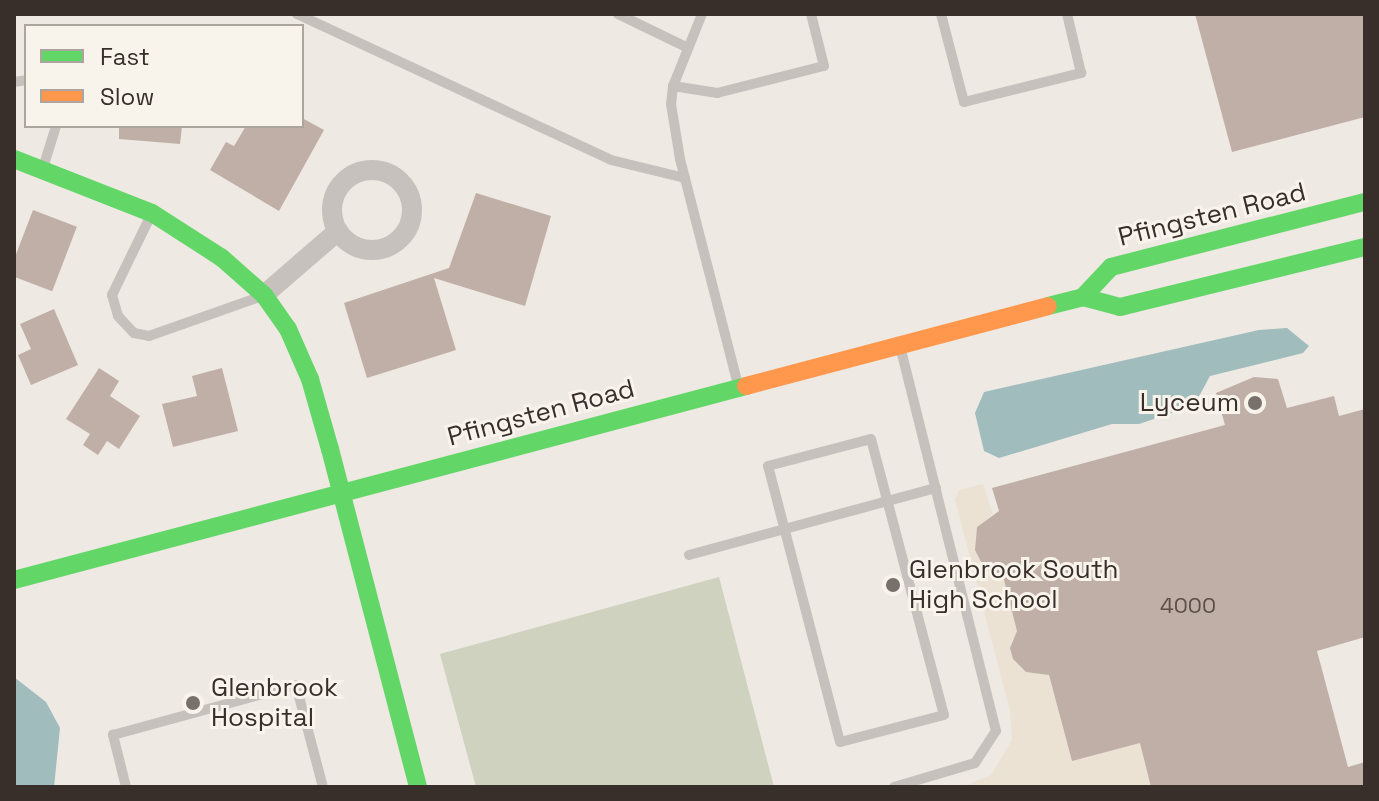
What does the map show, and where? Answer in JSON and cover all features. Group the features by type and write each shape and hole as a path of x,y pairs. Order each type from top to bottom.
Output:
{"main road":[{"path":"14,159 152,213 222,258 264,295 288,329 310,379 343,495 418,787"},
{"name":"Pfingsten Road","path":"1083,297 1111,267 1365,202"},
{"name":"Pfingsten Road","path":"14,580 1083,297 1120,307 1365,247"}],"street":[{"path":"383,171 404,186 412,212 393,244 357,247 338,231 332,205 344,180 355,173 383,171"},
{"path":"264,295 338,231"}],"lane":[{"path":"297,14 611,160 685,178"},
{"path":"618,14 688,48"},
{"path":"702,14 673,86 672,112 685,178 739,387"},
{"path":"673,86 717,93 824,66 811,14"},
{"path":"941,14 964,102 1081,73 1067,14"},
{"path":"42,170 55,128"},
{"path":"152,213 112,295 118,316 134,333 149,336 232,311 264,295"},
{"path":"894,787 975,763 996,731 901,345"},
{"path":"871,439 944,715 840,742 784,529 768,466 871,439"},
{"path":"689,555 936,488"},
{"path":"126,787 113,735 296,685 323,787"}],"green space":[{"path":"719,577 774,787 476,787 440,654"}],"shaded area":[{"path":"983,484 993,514 977,527 975,550 984,568 1003,579 1018,632 1011,643 1013,660 1026,672 1049,675 1072,761 1151,740 1151,787 962,787 991,775 1012,740 1010,711 955,500 959,490"}],"water":[{"path":"1287,328 1309,346 1303,353 1210,376 1197,400 1175,412 1139,424 1112,424 999,458 984,451 975,413 984,392 1259,330"},
{"path":"14,677 46,702 60,728 54,787 14,787"}],"building":[{"path":"1195,14 1365,14 1365,117 1232,152"},
{"path":"304,119 324,130 279,211 210,170 226,142 234,146 245,128 304,128"},
{"path":"119,128 182,128 180,144 119,139"},
{"path":"476,193 551,216 525,306 434,278 456,350 367,378 344,303 449,268"},
{"path":"33,210 77,227 52,291 14,277 14,259"},
{"path":"54,309 78,365 31,385 18,355 31,349 20,324"},
{"path":"99,368 119,381 110,396 140,416 119,449 107,441 98,455 83,445 90,434 66,419"},
{"path":"222,368 238,431 173,447 162,404 197,396 192,376"},
{"name":"Glenbrook South High School","path":"1254,377 1278,379 1287,408 1334,396 1339,416 1365,409 1365,637 1317,651 1348,767 1365,762 1365,787 1151,787 1140,743 1072,761 1049,675 1026,672 1013,659 1010,648 1017,631 1004,580 984,568 975,550 977,527 999,511 992,488 1225,425 1216,393"}],"traffic: fast":[{"path":"14,159 152,213 222,258 264,295 288,329 310,379 330,449 418,787"},
{"path":"1083,297 1111,267 1365,202"},
{"path":"1048,306 1083,297 1120,307 1365,247"},
{"path":"14,580 746,386"}],"traffic: slow":[{"path":"746,386 1048,306"}],"place":[{"name":"Lyceum","path":"1255,403"},
{"name":"Glenbrook South High School","path":"893,585"},
{"name":"Glenbrook Hospital","path":"193,703"}]}
